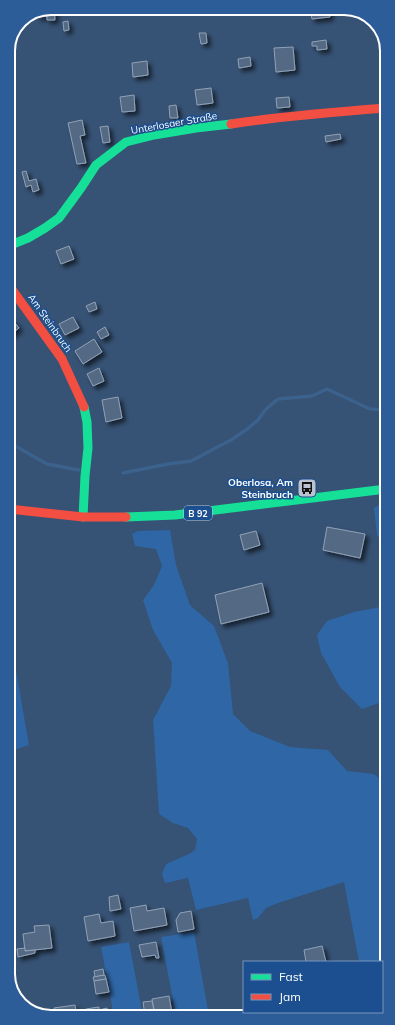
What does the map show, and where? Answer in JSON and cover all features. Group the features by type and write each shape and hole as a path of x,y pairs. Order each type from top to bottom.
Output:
{"street":[{"name":"Unterlosaer Straße","path":"15,243 28,238 59,218 96,164 126,142 154,135 262,119 315,113 380,108"},
{"name":"Am Steinbruch","path":"15,294 62,359 84,407 87,422 88,448 83,518"},
{"name":"B 92","path":"15,510 83,518 136,518 175,515 380,490"}],"shaded area":[{"path":"380,504 380,539 377,535 374,508"},
{"path":"170,530 176,565 190,605 214,626 228,663 233,714 250,731 290,747 328,750 347,771 374,774 380,779 380,959 377,961 359,961 344,882 266,908 258,918 253,920 248,898 196,910 188,878 165,883 162,874 166,864 195,850 197,839 188,828 173,823 159,814 153,720 171,686 172,663 153,630 143,600 154,585 162,566 156,549 135,546 132,534 138,531"},
{"path":"380,607 380,703 362,709 340,687 321,653 317,635 327,621 354,612"},
{"path":"15,664 29,745 15,750"},
{"path":"194,932 208,1010 175,1010 161,937"},
{"path":"129,942 142,1010 113,1010 101,947"}],"building":[{"path":"55,15 55,20 47,20 47,16 43,16"},
{"path":"311,15 330,15 330,17 312,19"},
{"path":"68,21 69,30 64,31 63,22"},
{"path":"199,33 206,33 207,43 201,44"},
{"path":"326,40 327,49 317,50 317,46 312,46 312,42"},
{"path":"293,47 295,70 276,72 274,48"},
{"path":"250,57 251,66 239,68 238,59"},
{"path":"147,61 148,75 133,77 132,63"},
{"path":"211,88 213,103 197,105 195,90"},
{"path":"134,95 135,111 122,112 120,97"},
{"path":"289,97 290,107 277,108 276,98"},
{"path":"176,105 178,118 170,118 169,106"},
{"path":"82,120 85,135 80,136 86,163 77,164 68,123"},
{"path":"108,126 110,142 103,143 100,127"},
{"path":"340,134 341,139 326,142 325,136"},
{"path":"26,171 29,181 36,179 39,190 33,192 31,185 26,187 22,172"},
{"path":"69,246 74,259 61,264 56,251"},
{"path":"95,302 97,309 89,312 86,306"},
{"path":"73,317 79,328 65,335 59,324"},
{"path":"15,323 19,328 15,331"},
{"path":"105,327 109,335 101,339 97,332"},
{"path":"94,339 102,352 83,364 75,351"},
{"path":"99,368 104,381 93,386 87,374"},
{"path":"118,397 122,418 106,422 102,400"},
{"path":"327,527 365,534 360,558 323,550"},
{"path":"256,531 260,545 244,550 240,535"},
{"path":"262,583 269,612 221,624 215,595"},
{"path":"118,895 121,909 110,911 109,897"},
{"path":"146,905 147,911 164,908 167,925 134,931 130,908"},
{"path":"191,911 194,929 178,932 176,920 180,913"},
{"path":"99,914 101,923 113,921 115,936 88,941 84,917"},
{"path":"49,925 52,948 25,951 23,934 35,932 34,926"},
{"path":"156,942 159,958 156,958 155,955 142,957 139,945"},
{"path":"322,946 326,961 306,961 304,950"},
{"path":"25,948 25,951 35,950 35,953 18,957 17,949"},
{"path":"103,969 104,975 95,977 94,971"},
{"path":"105,975 106,979 94,981 93,977"},
{"path":"106,979 109,992 96,994 94,981"},
{"path":"169,996 171,1010 154,1010 152,999"},
{"path":"152,1001 154,1010 144,1010 143,1002"},
{"path":"75,1005 76,1010 54,1010 54,1008"},
{"path":"99,1007 99,1010 86,1009"}],"waterway":[{"path":"123,473 191,461 231,440 246,430 278,399 312,396 327,389 370,409 380,410"},
{"path":"15,445 47,464 79,470"}],"traffic: fast":[{"path":"15,243 28,238 59,218 96,165 126,142 154,135 231,124"},
{"path":"83,517 88,448 87,422 84,407"},
{"path":"126,517 175,515 380,490"}],"traffic: jam":[{"path":"231,124 289,116 380,109"},
{"path":"15,294 62,359 84,407"},
{"path":"15,510 83,517 126,517"}],"place":[{"name":"Oberlosa, Am Steinbruch","path":"307,488"}]}
